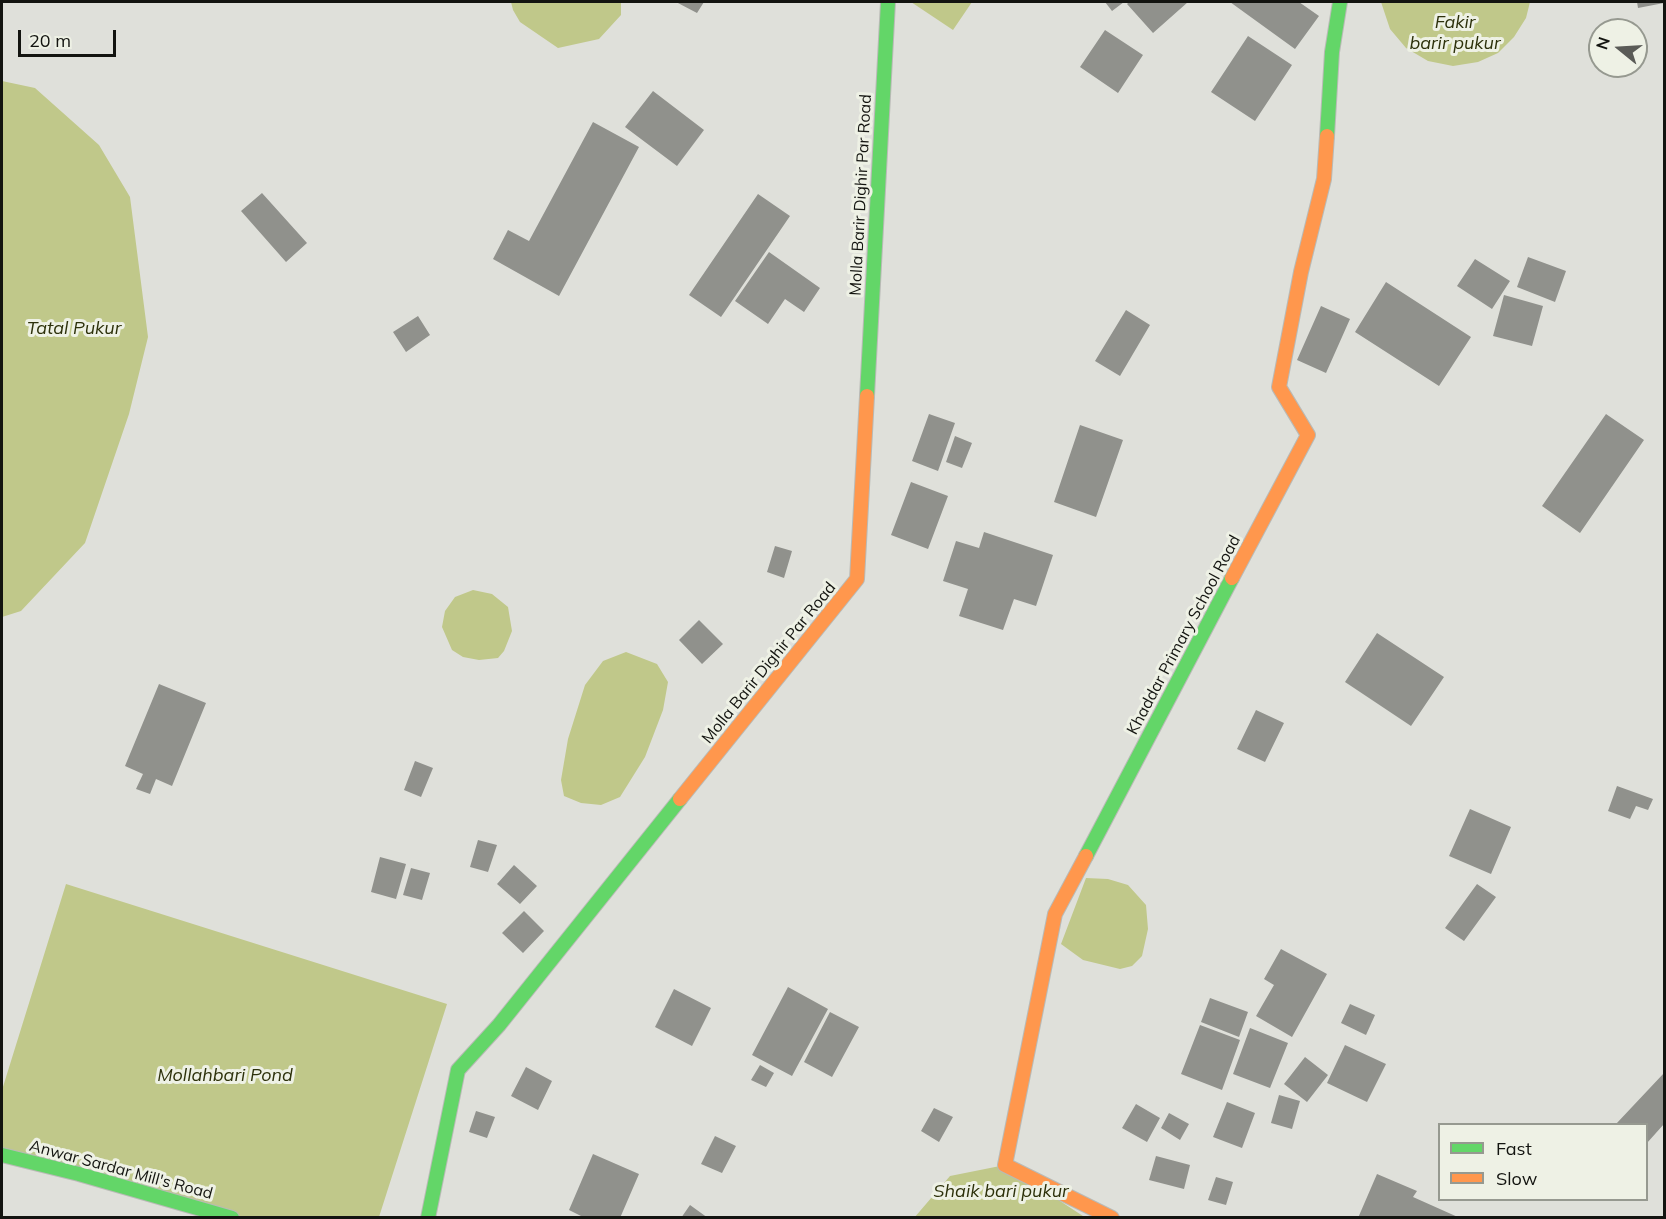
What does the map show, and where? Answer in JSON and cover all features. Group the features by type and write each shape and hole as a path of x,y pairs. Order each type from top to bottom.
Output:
{"street":[{"name":"Molla Barir Dighir Par Road","path":"428,1218 458,1070 499,1025 857,579 888,2"},
{"name":"Khaddar Primary School Road","path":"1112,1218 1005,1165 1055,914 1308,435 1279,387 1301,272 1324,179 1332,51 1340,2"},
{"name":"Anwar Sardar Mill's Road","path":"2,1155 79,1174 232,1218"}],"water":[{"path":"511,2 621,2 621,15 599,39 558,48 520,22"},
{"path":"911,2 972,2 953,30"},
{"name":"Fakir barir pukur","path":"1381,2 1530,2 1526,18 1514,37 1498,53 1478,62 1453,66 1428,61 1406,48 1390,29"},
{"name":"Tatal Pukur","path":"2,81 35,88 99,145 130,197 148,337 129,414 85,543 21,611 2,617"},
{"path":"473,590 492,594 508,607 512,631 504,651 498,658 479,660 463,657 452,650 442,627 445,611 455,597"},
{"path":"626,652 657,664 668,682 663,710 645,757 620,797 601,805 581,803 564,796 561,780 568,739 585,685 603,661"},
{"path":"1086,878 1108,879 1128,885 1146,905 1148,929 1142,956 1132,966 1120,969 1083,960 1061,944"},
{"name":"Mollahbari Pond","path":"66,884 447,1004 379,1217 223,1217 2,1148 2,1090"},
{"name":"Shaik bari pukur","path":"1005,1165 1086,1218 914,1218 950,1176"}],"building":[{"path":"676,2 704,2 697,13"},
{"path":"1105,2 1124,2 1112,11"},
{"path":"1129,2 1188,2 1153,33 1127,4"},
{"path":"1230,2 1299,2 1319,16 1295,49"},
{"path":"1637,2 1664,2 1664,3 1638,8"},
{"path":"1105,30 1143,55 1118,93 1080,67"},
{"path":"1248,36 1292,65 1255,121 1211,92"},
{"path":"653,91 704,130 677,166 625,127"},
{"path":"593,122 639,147 559,296 493,259 508,230 529,241"},
{"path":"262,193 307,243 286,262 241,211"},
{"path":"758,194 790,216 721,317 689,295"},
{"path":"769,252 820,288 804,312 785,299 768,324 735,301"},
{"path":"1528,257 1566,271 1555,302 1517,287"},
{"path":"1475,259 1510,281 1492,309 1457,286"},
{"path":"1386,282 1471,337 1439,386 1355,332"},
{"path":"1504,295 1543,306 1532,346 1493,336"},
{"path":"1321,306 1350,319 1326,373 1297,360"},
{"path":"1126,310 1150,325 1120,376 1095,361"},
{"path":"418,316 430,335 406,352 393,332"},
{"path":"929,414 955,423 938,471 912,461"},
{"path":"1606,414 1644,440 1580,533 1542,506"},
{"path":"1080,425 1123,440 1096,517 1054,502"},
{"path":"955,436 972,443 962,468 946,462"},
{"path":"911,482 948,496 928,549 891,535"},
{"path":"984,532 1053,555 1036,606 1014,599 1003,630 959,616 968,589 943,581 956,541 979,548"},
{"path":"775,546 792,551 784,578 767,572"},
{"path":"699,620 723,644 702,664 679,640"},
{"path":"1377,633 1444,677 1411,726 1345,682"},
{"path":"159,684 206,703 172,786 156,779 150,794 136,789 143,774 125,766"},
{"path":"1256,710 1284,723 1265,762 1237,749"},
{"path":"415,761 433,768 421,797 404,790"},
{"path":"1617,786 1653,799 1648,810 1636,806 1630,819 1608,811"},
{"path":"1470,809 1511,827 1491,874 1449,856"},
{"path":"478,840 497,845 488,872 470,867"},
{"path":"380,857 406,864 396,899 371,892"},
{"path":"514,865 537,886 520,904 497,884"},
{"path":"411,868 430,873 422,900 403,895"},
{"path":"1477,884 1496,897 1464,941 1445,928"},
{"path":"524,911 544,931 523,953 502,933"},
{"path":"1281,949 1327,974 1292,1037 1256,1016 1274,985 1264,979"},
{"path":"788,987 828,1009 792,1076 752,1055"},
{"path":"674,989 711,1008 692,1046 655,1027"},
{"path":"1210,998 1248,1012 1239,1037 1201,1022"},
{"path":"1350,1004 1375,1015 1366,1035 1341,1023"},
{"path":"830,1012 859,1027 832,1077 804,1062"},
{"path":"1200,1025 1240,1040 1222,1090 1181,1074"},
{"path":"1250,1028 1288,1043 1270,1088 1233,1074"},
{"path":"1345,1045 1386,1064 1367,1102 1327,1083"},
{"path":"1305,1057 1328,1075 1307,1102 1284,1084"},
{"path":"760,1065 774,1073 766,1087 751,1080"},
{"path":"526,1067 552,1081 538,1110 511,1096"},
{"path":"1664,1073 1664,1124 1648,1142 1648,1123 1617,1123"},
{"path":"1279,1095 1300,1101 1292,1129 1271,1123"},
{"path":"1227,1102 1255,1113 1242,1148 1213,1137"},
{"path":"1136,1104 1160,1118 1147,1142 1122,1128"},
{"path":"934,1108 953,1117 939,1142 921,1131"},
{"path":"476,1111 495,1117 487,1138 469,1132"},
{"path":"1169,1113 1189,1124 1180,1140 1161,1128"},
{"path":"715,1136 736,1146 722,1173 701,1164"},
{"path":"593,1154 639,1174 620,1218 585,1218 569,1210"},
{"path":"1156,1156 1190,1165 1184,1189 1149,1180"},
{"path":"1377,1174 1417,1191 1413,1197 1460,1218 1358,1218"},
{"path":"1216,1177 1233,1182 1226,1205 1208,1200"},
{"path":"690,1205 708,1218 681,1218"}],"traffic: fast":[{"path":"867,396 888,2"},
{"path":"1327,136 1332,52 1340,2"},
{"path":"1086,856 1232,578"},
{"path":"428,1218 458,1070 499,1025 680,799"},
{"path":"2,1155 79,1174 232,1218"}],"traffic: slow":[{"path":"1232,578 1308,435 1279,387 1301,272 1324,179 1327,136"},
{"path":"680,799 857,579 867,396"},
{"path":"1086,856 1055,914 1005,1165 1112,1218"}]}
